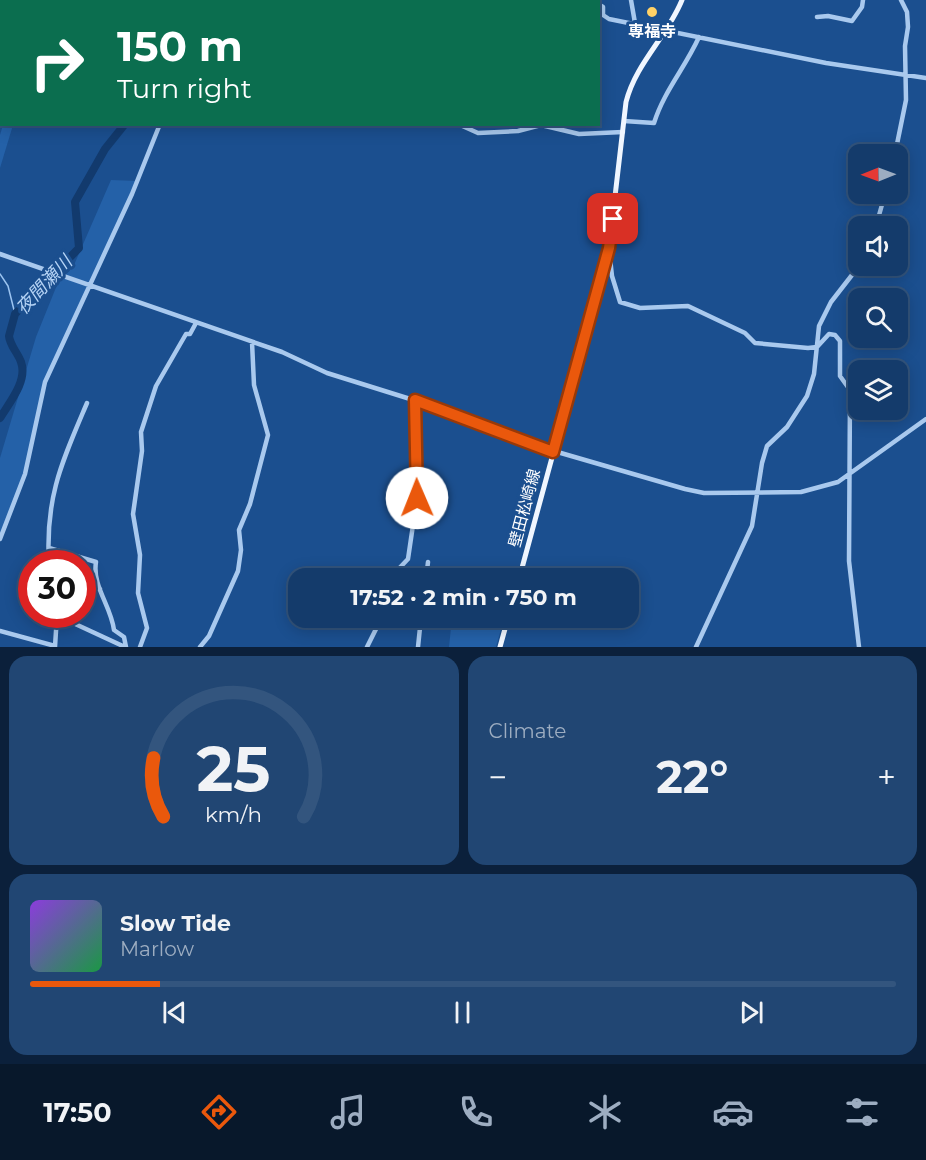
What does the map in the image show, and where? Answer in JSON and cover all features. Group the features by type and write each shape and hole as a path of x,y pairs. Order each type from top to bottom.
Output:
{"main road":[{"name":"壁田松崎線","path":"522,568 609,248 626,102 635,73 667,32 682,0"},
{"path":"500,647 505,628"}],"street":[{"path":"631,0 635,23"},
{"path":"817,17 828,16 852,21 862,7 863,0"},
{"path":"898,144 906,100 907,12 901,0"},
{"path":"600,5 603,7 603,15 609,19 667,32 926,78"},
{"path":"624,121 654,123 668,87 690,57 699,37"},
{"path":"0,539 25,474 45,382 159,126"},
{"path":"462,126 478,133 518,131 537,126"},
{"path":"545,126 579,134 623,132"},
{"path":"609,248 612,276 620,302 640,308 688,306 745,333 755,344 817,347"},
{"path":"0,254 252,342 327,373 415,400 553,452 704,493 811,490 838,482 926,420"},
{"path":"696,647 715,603 744,549 752,526 767,446 787,427 807,396 814,374 819,326 831,302 851,276"},
{"path":"141,647 147,628 138,593 140,555 133,514 142,451 141,432 162,375 186,334 190,334 196,323"},
{"path":"817,347 829,334 835,335 840,341 840,376 850,390 849,561 859,647"},
{"path":"200,647 209,636 238,571 241,550 239,530 250,504 268,435 254,386 252,342"},
{"path":"399,568 408,559 417,498 415,400"},
{"path":"87,403 65,454 50,505 48,548 96,561 94,572 100,590 112,613 114,630 124,637 126,647"},
{"path":"427,568 428,562"},
{"path":"96,589 100,590"},
{"path":"0,631 56,646 57,628"},
{"path":"84,628 126,647"},
{"path":"367,647 376,628"},
{"path":"418,647 421,628"}],"shaded area":[{"path":"3,126 13,126 0,168 0,135"},
{"path":"111,180 137,181 45,382 25,474 0,539 0,458 36,337 57,285 74,265"},
{"path":"451,628 501,628 496,647 449,647"}],"waterway":[{"name":"夜間瀬川","path":"0,418 16,392 22,377 21,362 9,336 15,314 79,248 75,202 105,149 123,126"},
{"path":"0,274 8,286 15,314"}],"place":[{"name":"専福寺","path":"652,12"}],"route":[{"path":"417,498 415,400 462,417 491,431 553,452 609,248 613,219"}]}
